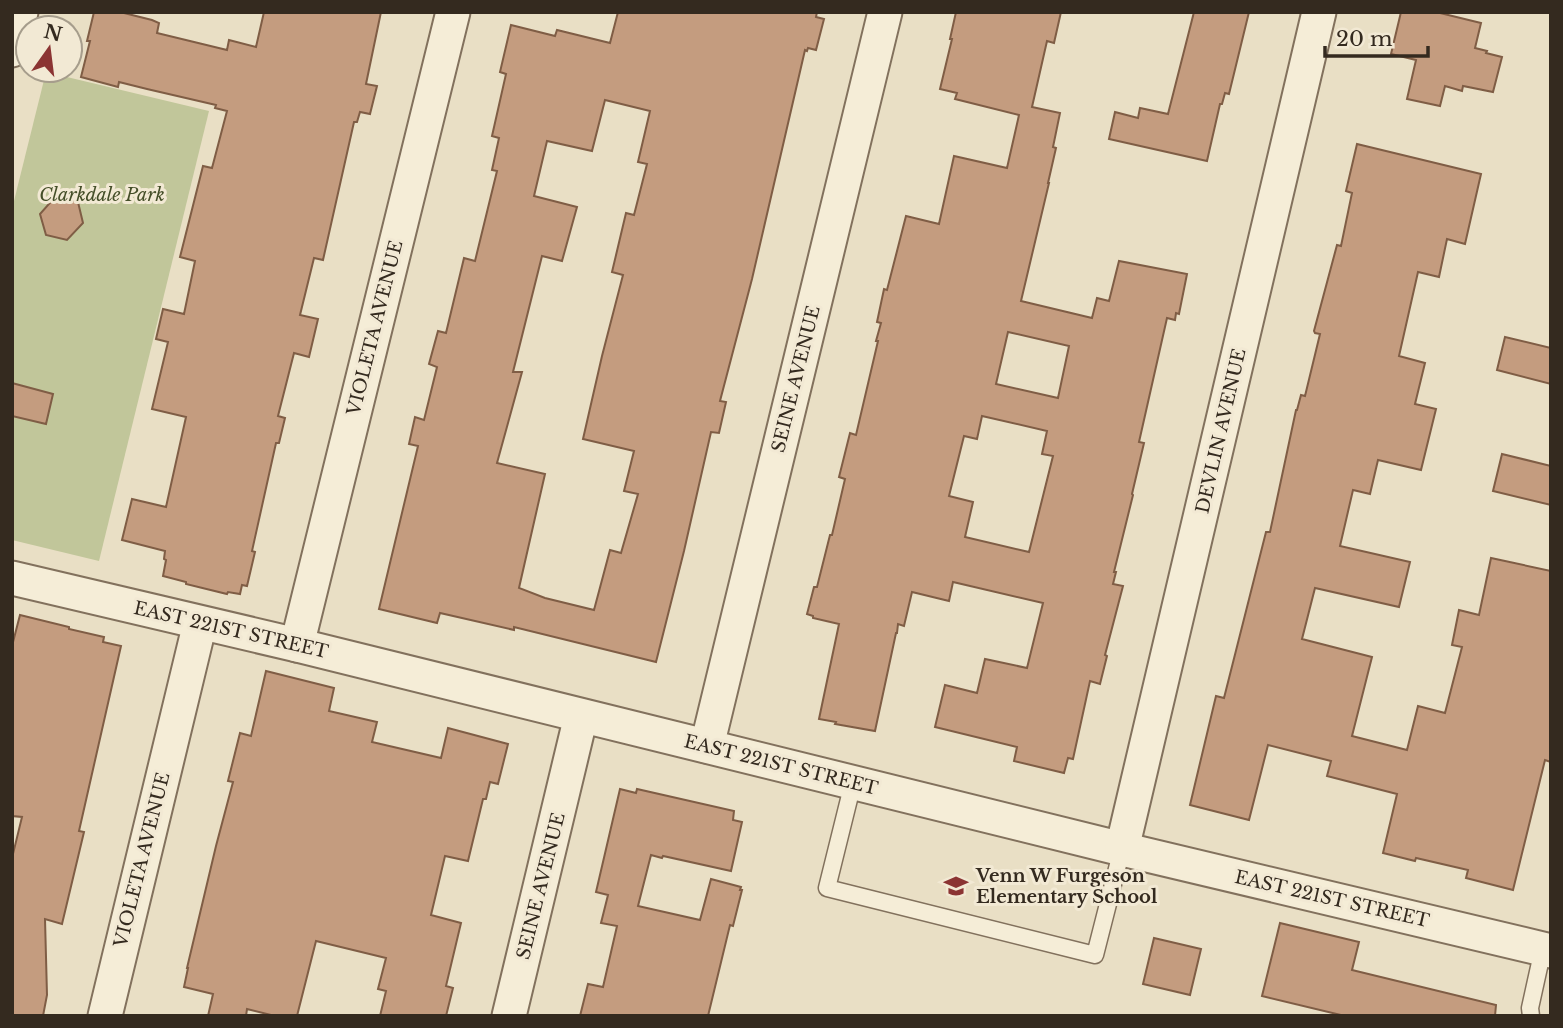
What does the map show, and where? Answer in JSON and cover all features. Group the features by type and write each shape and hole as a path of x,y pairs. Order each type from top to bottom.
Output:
{"street":[{"path":"12,50 21,12"},
{"name":"VIOLETA AVENUE","path":"297,645 453,12"},
{"name":"SEINE AVENUE","path":"707,746 885,12"},
{"name":"DEVLIN AVENUE","path":"1122,849 1320,12"},
{"name":"EAST 221ST STREET","path":"12,578 1547,950"},
{"name":"VIOLETA AVENUE","path":"104,1016 200,623"},
{"name":"SEINE AVENUE","path":"509,1016 581,716"}],"lane":[{"path":"853,783 827,888 1082,952 1095,955 1122,849"},
{"path":"1531,1016 1530,1008 1547,950"}],"green space":[{"name":"Clarkdale Park","path":"84,81 209,111 99,561 12,540 12,209 43,84 84,84"}],"building":[{"path":"94,12 120,12 152,20 159,23 157,33 227,50 229,40 256,47 264,12 381,12 366,84 377,86 370,114 360,112 357,122 354,122 323,260 314,258 300,315 318,319 309,357 294,353 278,416 285,418 279,443 276,443 252,551 255,552 247,586 242,585 240,594 227,594 163,576 165,551 122,540 132,499 166,507 186,417 152,409 168,342 156,339 163,309 184,314 195,261 180,257 203,166 212,168 227,111 215,108 216,105 119,82 118,87 84,78 90,41 87,41"},
{"path":"618,12 817,12 816,17 824,19 816,50 805,50 752,279 720,401 726,402 719,433 711,432 656,662 514,627 514,630 440,613 437,623 379,609 418,446 409,444 415,417 424,420 437,367 429,364 438,331 446,333 464,258 475,261 497,171 492,170 499,138 492,136 506,74 500,72 511,25 555,36 557,30 610,43","holes":["605,100 650,111 638,162 647,164 634,215 626,213 612,272 623,275 583,439 634,451 624,491 638,494 621,553 610,550 594,610 545,598 519,588 545,474 497,463 522,372 513,372 542,256 562,261 577,207 534,196 547,141 592,151"]},
{"path":"956,12 1061,12 1054,43 1047,41 1032,107 1060,113 1049,183 1021,301 1092,318 1097,298 1109,301 1119,261 1187,274 1179,314 1176,313 1175,320 1167,318 1139,442 1144,443 1114,572 1113,584 1123,586 1105,655 1107,656 1100,684 1090,681 1073,759 1068,758 1064,773 1014,761 1017,747 935,727 945,685 977,693 985,659 1027,668 1043,603 953,582 949,601 912,592 904,626 898,624 875,731 819,719 839,624 807,614 832,535 845,479 839,477 850,433 856,435 878,341 881,323 877,322 884,289 887,290 906,216 939,224 954,156 1007,168 1019,115 955,99 957,93 940,89","holes":["1008,332 1069,346 1058,398 996,384","982,416 1047,431 1042,454 1053,456 1029,552 965,537 973,502 949,496 964,436 977,439"]},
{"path":"1194,12 1249,12 1229,94 1225,93 1220,104 1207,161 1109,139 1115,112 1138,118 1140,108 1168,114"},
{"path":"1401,12 1436,12 1481,23 1475,48 1502,57 1493,92 1463,86 1462,91 1445,86 1440,106 1407,99 1416,60 1391,54"},
{"path":"1357,144 1481,174 1465,244 1447,239 1439,277 1418,272 1399,356 1425,363 1415,404 1436,409 1421,470 1378,460 1370,494 1353,490 1340,546 1410,562 1399,607 1315,588 1302,639 1372,657 1352,736 1407,750 1418,706 1445,713 1462,647 1452,645 1459,610 1479,615 1491,558 1551,571 1551,762 1545,760 1513,890 1466,878 1468,870 1383,853 1397,794 1327,776 1331,761 1268,745 1249,820 1190,805 1216,696 1224,698 1266,532 1270,532 1296,410 1301,395 1305,396 1320,334 1314,331 1337,245 1341,246 1352,193 1346,191"},
{"path":"55,197 78,202 83,223 67,240 46,235 40,214"},
{"path":"1505,337 1551,348 1551,384 1497,370"},
{"path":"12,383 53,394 46,424 12,416"},
{"path":"1502,454 1551,466 1551,505 1493,491"},
{"path":"20,615 104,637 103,642 121,646 79,831 84,832 62,924 45,919 47,995 43,1016 12,1016 12,858 22,817 12,816 12,646"},
{"path":"266,671 334,688 329,711 377,722 372,742 441,758 448,728 508,744 498,784 490,782 486,799 483,799 468,861 445,856 431,915 461,923 446,986 453,988 446,1016 380,1016 386,991 378,989 386,958 316,941 297,1016 275,1016 247,1009 246,1016 208,1016 213,994 184,987 233,782 228,781 240,733 251,736"},
{"path":"620,789 636,793 637,789 734,811 733,820 742,822 731,871 651,855 638,906 700,920 711,879 741,887 708,1016 580,1016 588,984 603,987 617,926 601,923 608,895 596,892"},
{"path":"1280,923 1359,942 1352,970 1496,1005 1495,1016 1345,1016 1262,996"},
{"path":"1154,938 1201,949 1190,995 1143,984"}],"place":[{"name":"Venn W Furgeson Elementary School","path":"956,886"}]}
